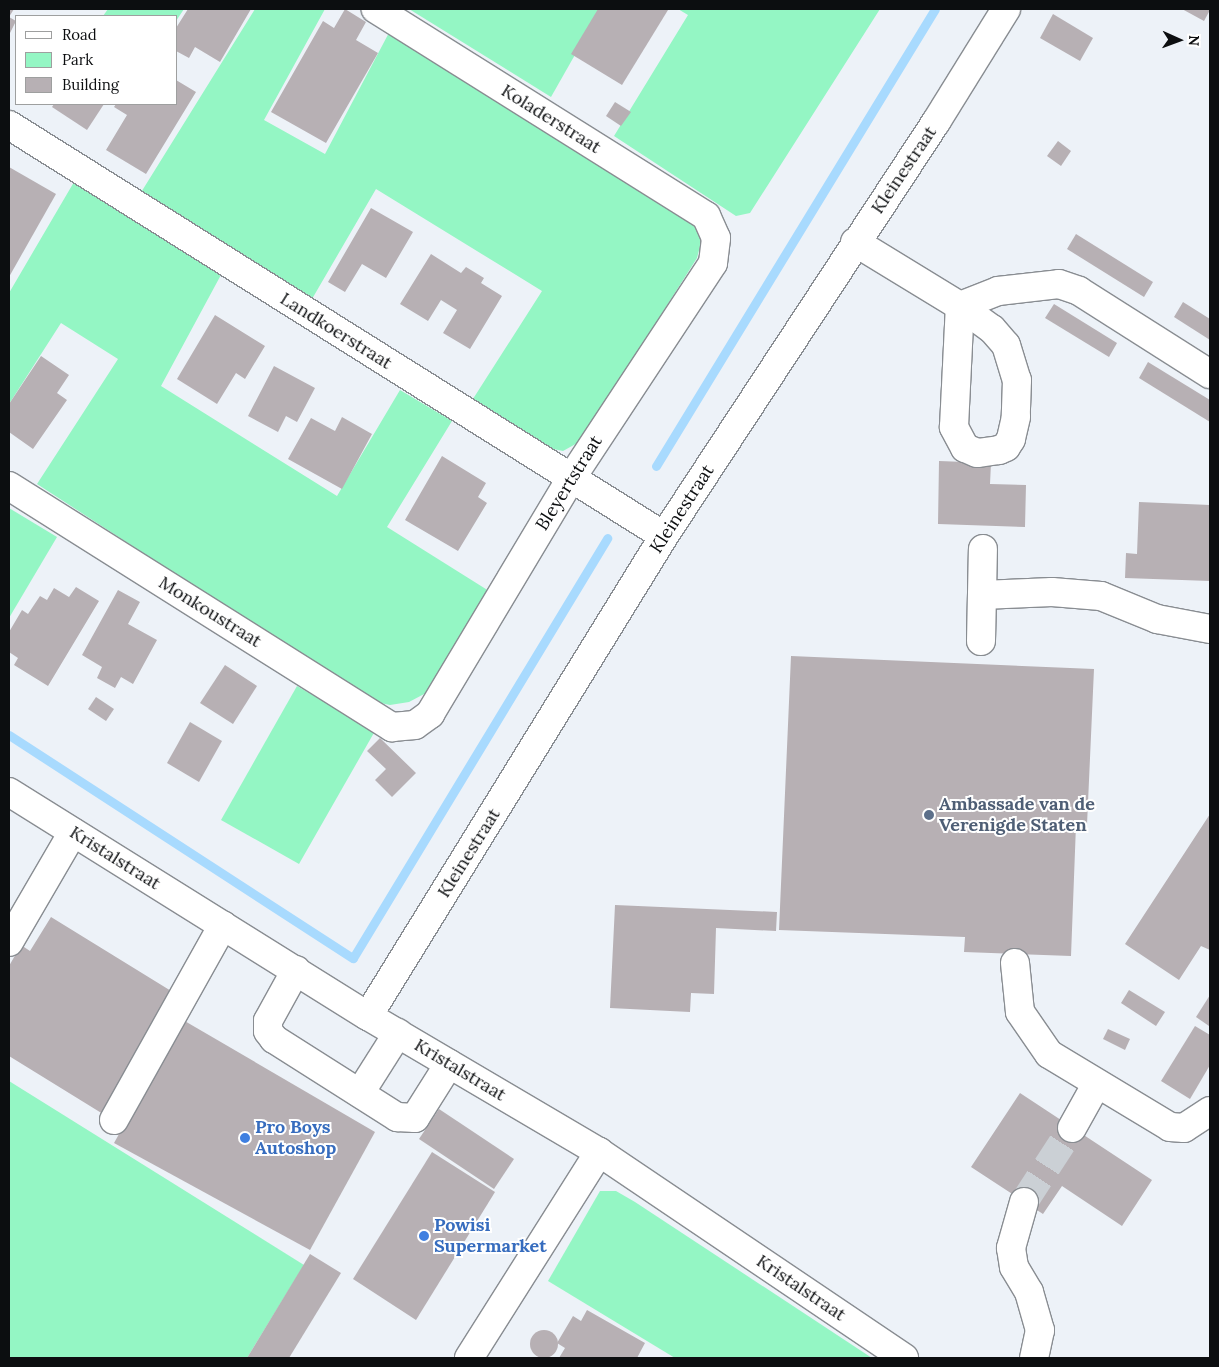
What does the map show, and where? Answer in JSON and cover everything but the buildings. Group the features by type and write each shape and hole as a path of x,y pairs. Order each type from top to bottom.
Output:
{"street":[{"name":"Koladerstraat","path":"376,9 706,216 716,238"},
{"name":"Kleinestraat","path":"368,1016 664,536 855,242 936,122 1006,9"},
{"name":"Landkoerstraat","path":"9,125 411,380 572,477 664,536"},
{"name":"Bleyertstraat","path":"414,725 430,714 572,477 713,263 716,238"},
{"path":"855,242 960,306 992,329 1006,345 1017,380 1014,431 1006,447 998,450 977,453 965,448 954,427 960,306"},
{"path":"960,306 998,291 1058,284 1079,291 1210,374"},
{"name":"Monkoustraat","path":"9,486 392,727 414,725"},
{"path":"981,641 983,549"},
{"path":"982,595 1052,592 1101,596 1158,619 1210,629"},
{"name":"Kristalstraat","path":"9,792 368,1016 599,1152 904,1358"},
{"path":"9,942 73,832"},
{"path":"114,1120 223,925"},
{"path":"1015,963 1020,1012 1049,1054 1170,1127 1184,1128 1210,1111"},
{"path":"296,970 268,1021 268,1031 274,1039 398,1117 415,1118 449,1064"},
{"path":"360,1093 398,1033"},
{"path":"1072,1128 1097,1083"},
{"path":"469,1358 599,1152"},
{"path":"1024,1202 1011,1248 1014,1267 1029,1292 1040,1330 1034,1358"}],"green space":[{"path":"108,9 184,9 178,18 178,15 104,15"},
{"path":"255,9 325,9 264,120 325,154 392,27 683,202 704,231 697,258 581,441 563,451 544,447 471,402 542,291 376,189 312,299 140,194"},
{"path":"409,9 601,9 551,97"},
{"path":"678,9 880,9 750,213 736,216 614,136 688,15"},
{"path":"74,182 222,273 161,386 337,496 400,390 452,421 387,527 489,591 426,693 409,702 390,705 371,701 37,484 118,359 61,323 9,404 9,293"},
{"path":"9,508 57,537 9,618"},
{"path":"297,686 375,731 299,864 221,820"},
{"path":"9,1081 304,1265 247,1358 9,1358"},
{"path":"600,1191 616,1191 635,1202 872,1358 675,1358 548,1281"}],"waterway":[{"path":"656,466 935,9"},
{"path":"9,735 353,958 607,538"}],"tunnel":[{"path":"1024,1202 1072,1128"}],"place":[{"name":"Ambassade van de Verenigde Staten","path":"929,815"},
{"name":"Pro Boys Autoshop","path":"245,1138"},
{"name":"Powisi Supermarket","path":"424,1236"}]}
